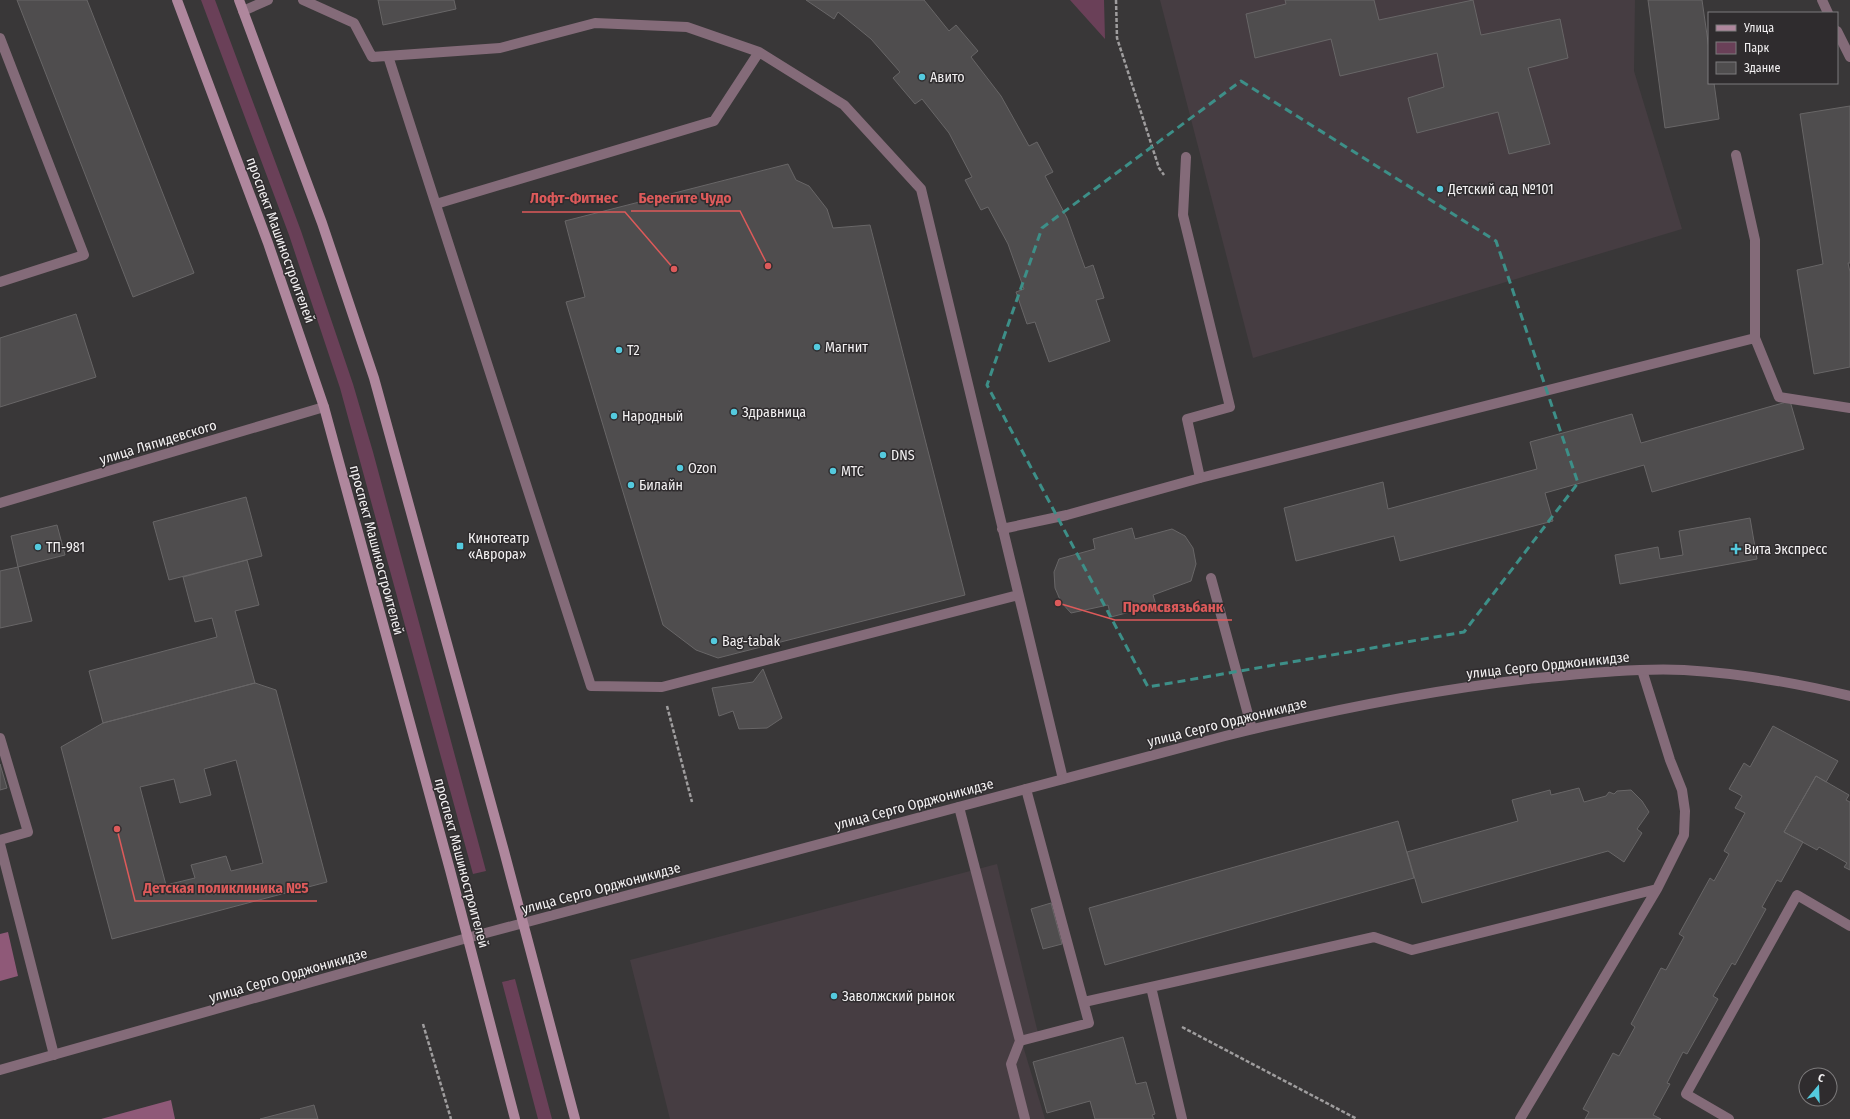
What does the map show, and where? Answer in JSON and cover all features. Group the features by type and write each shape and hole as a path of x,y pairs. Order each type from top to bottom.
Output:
{"main road":[{"name":"проспект Машиностроителей","path":"177,0 268,243 324,408 450,870 515,1119"},
{"path":"239,0 322,223 374,378 575,1119"}],"street":[{"path":"243,11 268,0"},
{"path":"303,0 354,23 372,57 500,48 594,23 687,28 760,52 844,105 921,189 1063,779"},
{"path":"1822,0 1828,12"},
{"path":"1838,33 1850,57"},
{"path":"0,38 84,255 0,282"},
{"path":"436,204 714,122 760,52"},
{"path":"388,56 592,686 662,687 1018,595"},
{"path":"1736,155 1755,240 1755,338 1779,397 1850,408"},
{"path":"1186,157 1183,215 1230,407 1186,419 1200,478"},
{"path":"1002,529 1067,515 1200,478 1755,338"},
{"name":"улица Ляпидевского","path":"0,503 324,408"},
{"path":"1211,578 1252,729"},
{"path":"1520,1119 1657,889 1684,835 1685,811 1682,790 1670,760 1642,670"},
{"name":"улица Серго Орджоникидзе","path":"0,1070 467,938 1063,779 1292,719 1419,693 1555,676 1607,671 1642,670 1711,672 1788,683 1850,696"},
{"path":"0,738 28,832 0,840"},
{"path":"1020,1041 1089,1022 1026,789"},
{"path":"959,807 1020,1041 1011,1064 1025,1119"},
{"path":"0,844 54,1055"},
{"path":"1084,1002 1374,937 1412,950 1657,889"},
{"path":"1729,1119 1686,1094 1797,895 1850,926"},
{"path":"1151,987 1182,1119"}],"path":[{"path":"1116,0 1117,38 1159,168 1184,202"},
{"path":"662,687 692,802"},
{"path":"1157,1014 1357,1119"},
{"path":"423,1024 452,1119"}],"highlighted area":[{"path":"1241,81 1496,241 1578,483 1464,632 1148,687 987,385 1042,228"}],"shaded area":[{"name":"Детский сад №101","path":"1160,0 1635,0 1634,71 1682,229 1253,358"},
{"name":"Заволжский рынок","path":"997,864 1038,1033 1020,1036 1045,1119 670,1119 630,960"},
{"path":"8,932 18,976 0,981 0,934"},
{"path":"171,1100 175,1119 101,1119"}],"green space":[{"path":"201,0 215,0 301,231 353,384 373,452 486,871 473,874 340,388 289,235"},
{"path":"1070,0 1104,0 1105,39"},
{"path":"515,979 552,1119 538,1119 502,982"}],"building":[{"path":"17,0 87,0 194,273 133,297"},
{"path":"378,0 454,0 456,9 383,25"},
{"path":"806,0 924,0 949,31 956,25 978,51 971,57 1001,96 1029,146 1037,142 1053,172 1045,176 1067,218 1085,268 1093,265 1104,298 1096,300 1110,341 1049,362 1035,322 1027,324 1016,292 1024,289 1008,244 988,207 981,210 965,180 972,177 949,133 922,99 915,104 893,78 900,72 871,39 838,12 834,19"},
{"path":"1285,0 1374,0 1379,20 1473,0 1481,35 1560,19 1568,58 1528,68 1550,144 1509,154 1498,112 1417,133 1408,98 1444,87 1437,53 1340,76 1331,39 1255,58 1246,14 1286,4"},
{"path":"1648,0 1702,0 1708,42 1708,84 1714,84 1719,119 1665,128"},
{"path":"1850,106 1850,263 1848,263 1850,272 1850,367 1814,374 1797,270 1823,264 1800,114"},
{"path":"788,164 796,180 809,186 827,209 833,228 870,225 965,595 718,658 696,650 663,625 566,302 585,297 565,221"},
{"path":"76,314 96,377 0,407 0,338"},
{"path":"1790,401 1804,449 1652,492 1644,465 1545,493 1553,521 1400,561 1394,536 1296,561 1284,508 1383,482 1388,509 1537,469 1530,442 1632,414 1641,443"},
{"path":"246,497 262,556 169,580 153,522"},
{"path":"1750,518 1757,559 1620,584 1615,555 1658,547 1660,559 1683,555 1679,531"},
{"name":"ТП-981","path":"57,525 65,555 18,567 11,536"},
{"path":"1132,528 1135,539 1172,529 1185,536 1193,548 1196,564 1191,581 1153,595 1156,605 1111,617 1108,605 1071,613 1061,602 1055,588 1054,572 1059,559 1095,549 1093,539"},
{"path":"247,560 259,605 235,611 255,683 103,723 89,671 217,637 212,618 195,622 183,577"},
{"path":"18,567 32,621 0,628 0,571"},
{"path":"763,669 782,718 767,728 739,729 733,711 719,716 712,688 753,682"},
{"path":"255,683 276,690 327,882 112,939 61,747 103,723","holes":["236,760 263,863 231,871 226,856 191,865 195,878 166,885 140,787 174,779 180,803 211,795 204,769"]},
{"path":"1773,726 1838,761 1826,782 1816,776 1784,832 1803,842 1781,882 1777,880 1762,907 1766,909 1735,965 1732,963 1713,996 1718,999 1687,1054 1683,1052 1667,1083 1670,1084 1653,1115 1661,1119 1585,1119 1589,1112 1583,1109 1613,1053 1619,1056 1635,1027 1631,1024 1661,968 1666,970 1684,937 1679,934 1710,878 1714,881 1729,854 1724,851 1745,813 1735,808 1742,796 1729,789 1744,763 1750,767"},
{"path":"0,764 7,788 0,790"},
{"path":"1816,776 1849,795 1846,800 1850,802 1850,870 1844,867 1847,863 1819,847 1817,850 1784,832"},
{"path":"1579,788 1584,802 1606,796 1609,792 1614,794 1617,791 1631,790 1642,801 1649,812 1637,829 1642,833 1624,862 1608,851 1422,903 1407,852 1518,821 1512,800 1550,790 1551,795"},
{"path":"1398,821 1414,878 1105,965 1089,908"},
{"path":"1051,903 1062,944 1043,949 1031,909"},
{"path":"1123,1037 1136,1084 1146,1082 1155,1114 1152,1115 1154,1119 1095,1119 1090,1101 1047,1113 1033,1062"},
{"path":"314,1105 318,1119 260,1119"}],"place":[{"name":"Авито","path":"922,77"},
{"name":"Детский сад №101","path":"1440,189"},
{"name":"Берегите Чудо","path":"768,266"},
{"name":"Лофт-Фитнес","path":"674,269"},
{"name":"Магнит","path":"817,347"},
{"name":"T2","path":"619,350"},
{"name":"Здравница","path":"734,412"},
{"name":"Народный","path":"614,416"},
{"name":"DNS","path":"883,455"},
{"name":"Ozon","path":"680,468"},
{"name":"МТС","path":"833,471"},
{"name":"Билайн","path":"631,485"},
{"name":"Кинотеатр «Аврора»","path":"460,546"},
{"name":"ТП-981","path":"38,547"},
{"name":"Вита Экспресс","path":"1736,549"},
{"name":"Промсвязьбанк","path":"1058,603"},
{"name":"Bag-tabak","path":"714,641"},
{"name":"Детская поликлиника №5","path":"117,829"},
{"name":"Заволжский рынок","path":"834,996"}]}
